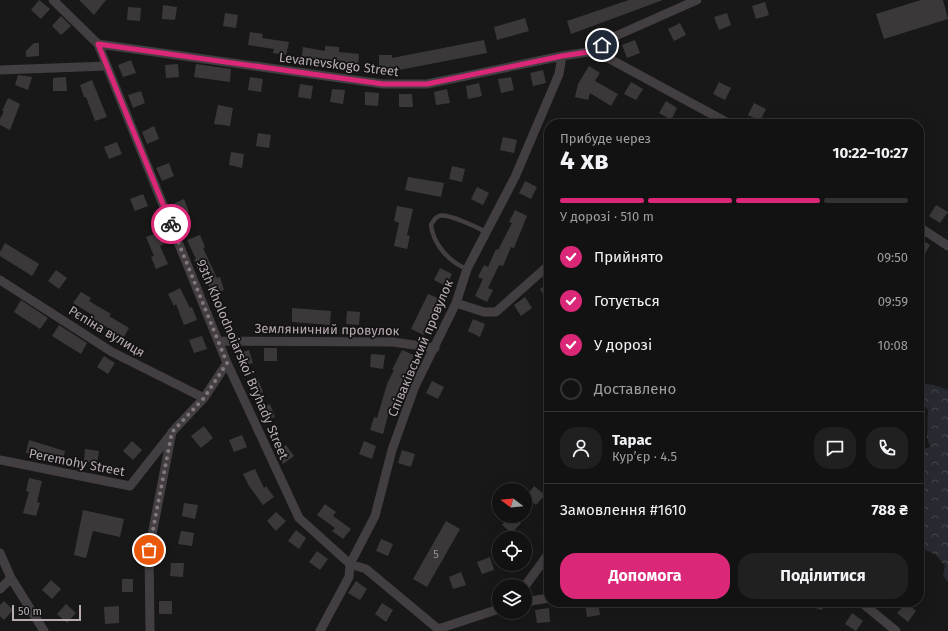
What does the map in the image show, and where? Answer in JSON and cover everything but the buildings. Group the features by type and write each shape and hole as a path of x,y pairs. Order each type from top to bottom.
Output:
{"street":[{"path":"53,0 98,44"},
{"path":"697,0 609,39 595,51 721,119"},
{"name":"Levanevskogo Street","path":"98,44 383,84 406,85 427,84 562,56 595,51"},
{"name":"93th Kholodnoiarskoi Bryhady Street","path":"98,44 227,363 299,518 350,564 366,569 437,630"},
{"name":"Співаківський провулок","path":"320,631 350,577 350,564 375,516 392,450 415,386 456,303 466,269 515,177 559,74 562,56"},
{"path":"0,70 107,66"},
{"path":"924,230 948,246"},
{"path":"456,303 484,312 496,312 544,269"},
{"name":"Рєпіна вулиця","path":"0,280 112,352 204,398"},
{"name":"Земляничний провулок","path":"218,341 393,342 435,348"},
{"name":"Peremohy Street","path":"0,460 130,486 172,432 204,398 227,363"},
{"path":"150,631 149,550 172,432"},
{"path":"0,553 11,578 44,631"},
{"path":"530,579 544,560"},
{"path":"0,589 11,578"},
{"path":"532,601 544,599"},
{"path":"866,607 896,631"},
{"path":"437,630 492,611"}],"lane":[{"path":"466,269 452,260 439,247 434,240 431,225 435,218 440,216 448,216 487,232"}],"green space":[{"path":"924,384 934,385 948,390 948,581 943,576 945,566 936,555 924,549 924,449 930,447 927,438 928,410 924,406"}],"way so far":[{"path":"149,550 172,432 204,398 227,363 171,224"}],"route":[{"path":"171,224 98,44 383,84 406,85 427,84 562,56 595,51 602,45"}]}
